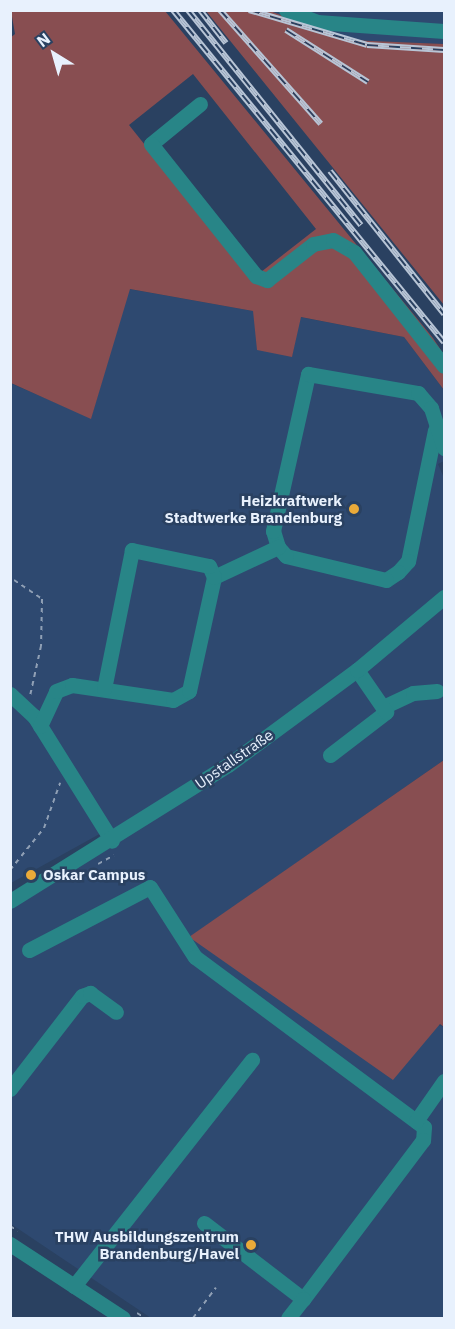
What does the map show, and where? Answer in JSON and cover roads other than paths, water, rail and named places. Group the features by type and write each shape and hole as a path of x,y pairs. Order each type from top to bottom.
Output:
{"street":[{"path":"286,10 317,22 444,31"},
{"path":"201,104 151,144 256,276 267,280 313,244 333,240 354,252 444,366"},
{"path":"435,430 408,561 398,572 386,580 286,556 278,547 273,531 308,374 418,393 431,408 435,430 444,448"},
{"path":"214,577 278,547"},
{"path":"40,726 56,691 72,685 173,700 189,691 214,577 208,566 132,550 104,689"},
{"name":"Upstallstraße","path":"10,901 112,841 357,670 444,597"},
{"path":"330,755 383,719 383,707 357,670"},
{"path":"383,707 413,693 437,691"},
{"path":"10,694 24,706 40,726 112,841"},
{"path":"29,950 150,886 195,957 424,1127 423,1140 369,1219 288,1318"},
{"path":"10,1089 82,996 90,993 116,1012"},
{"path":"74,1286 252,1060"},
{"path":"416,1121 444,1082"},
{"path":"204,1223 303,1299"},
{"path":"10,1244 123,1318"}],"railway":[{"path":"173,10 444,342"},
{"path":"188,10 361,225"},
{"path":"200,10 226,43"},
{"path":"220,10 321,124"},
{"path":"249,10 367,45 444,50"},
{"path":"286,30 368,82"},
{"path":"330,171 444,314"}],"place":[{"name":"Heizkraftwerk Stadtwerke Brandenburg","path":"354,509"},
{"name":"Oskar Campus","path":"31,875"},
{"name":"THW Ausbildungszentrum Brandenburg/Havel","path":"251,1245"}]}
